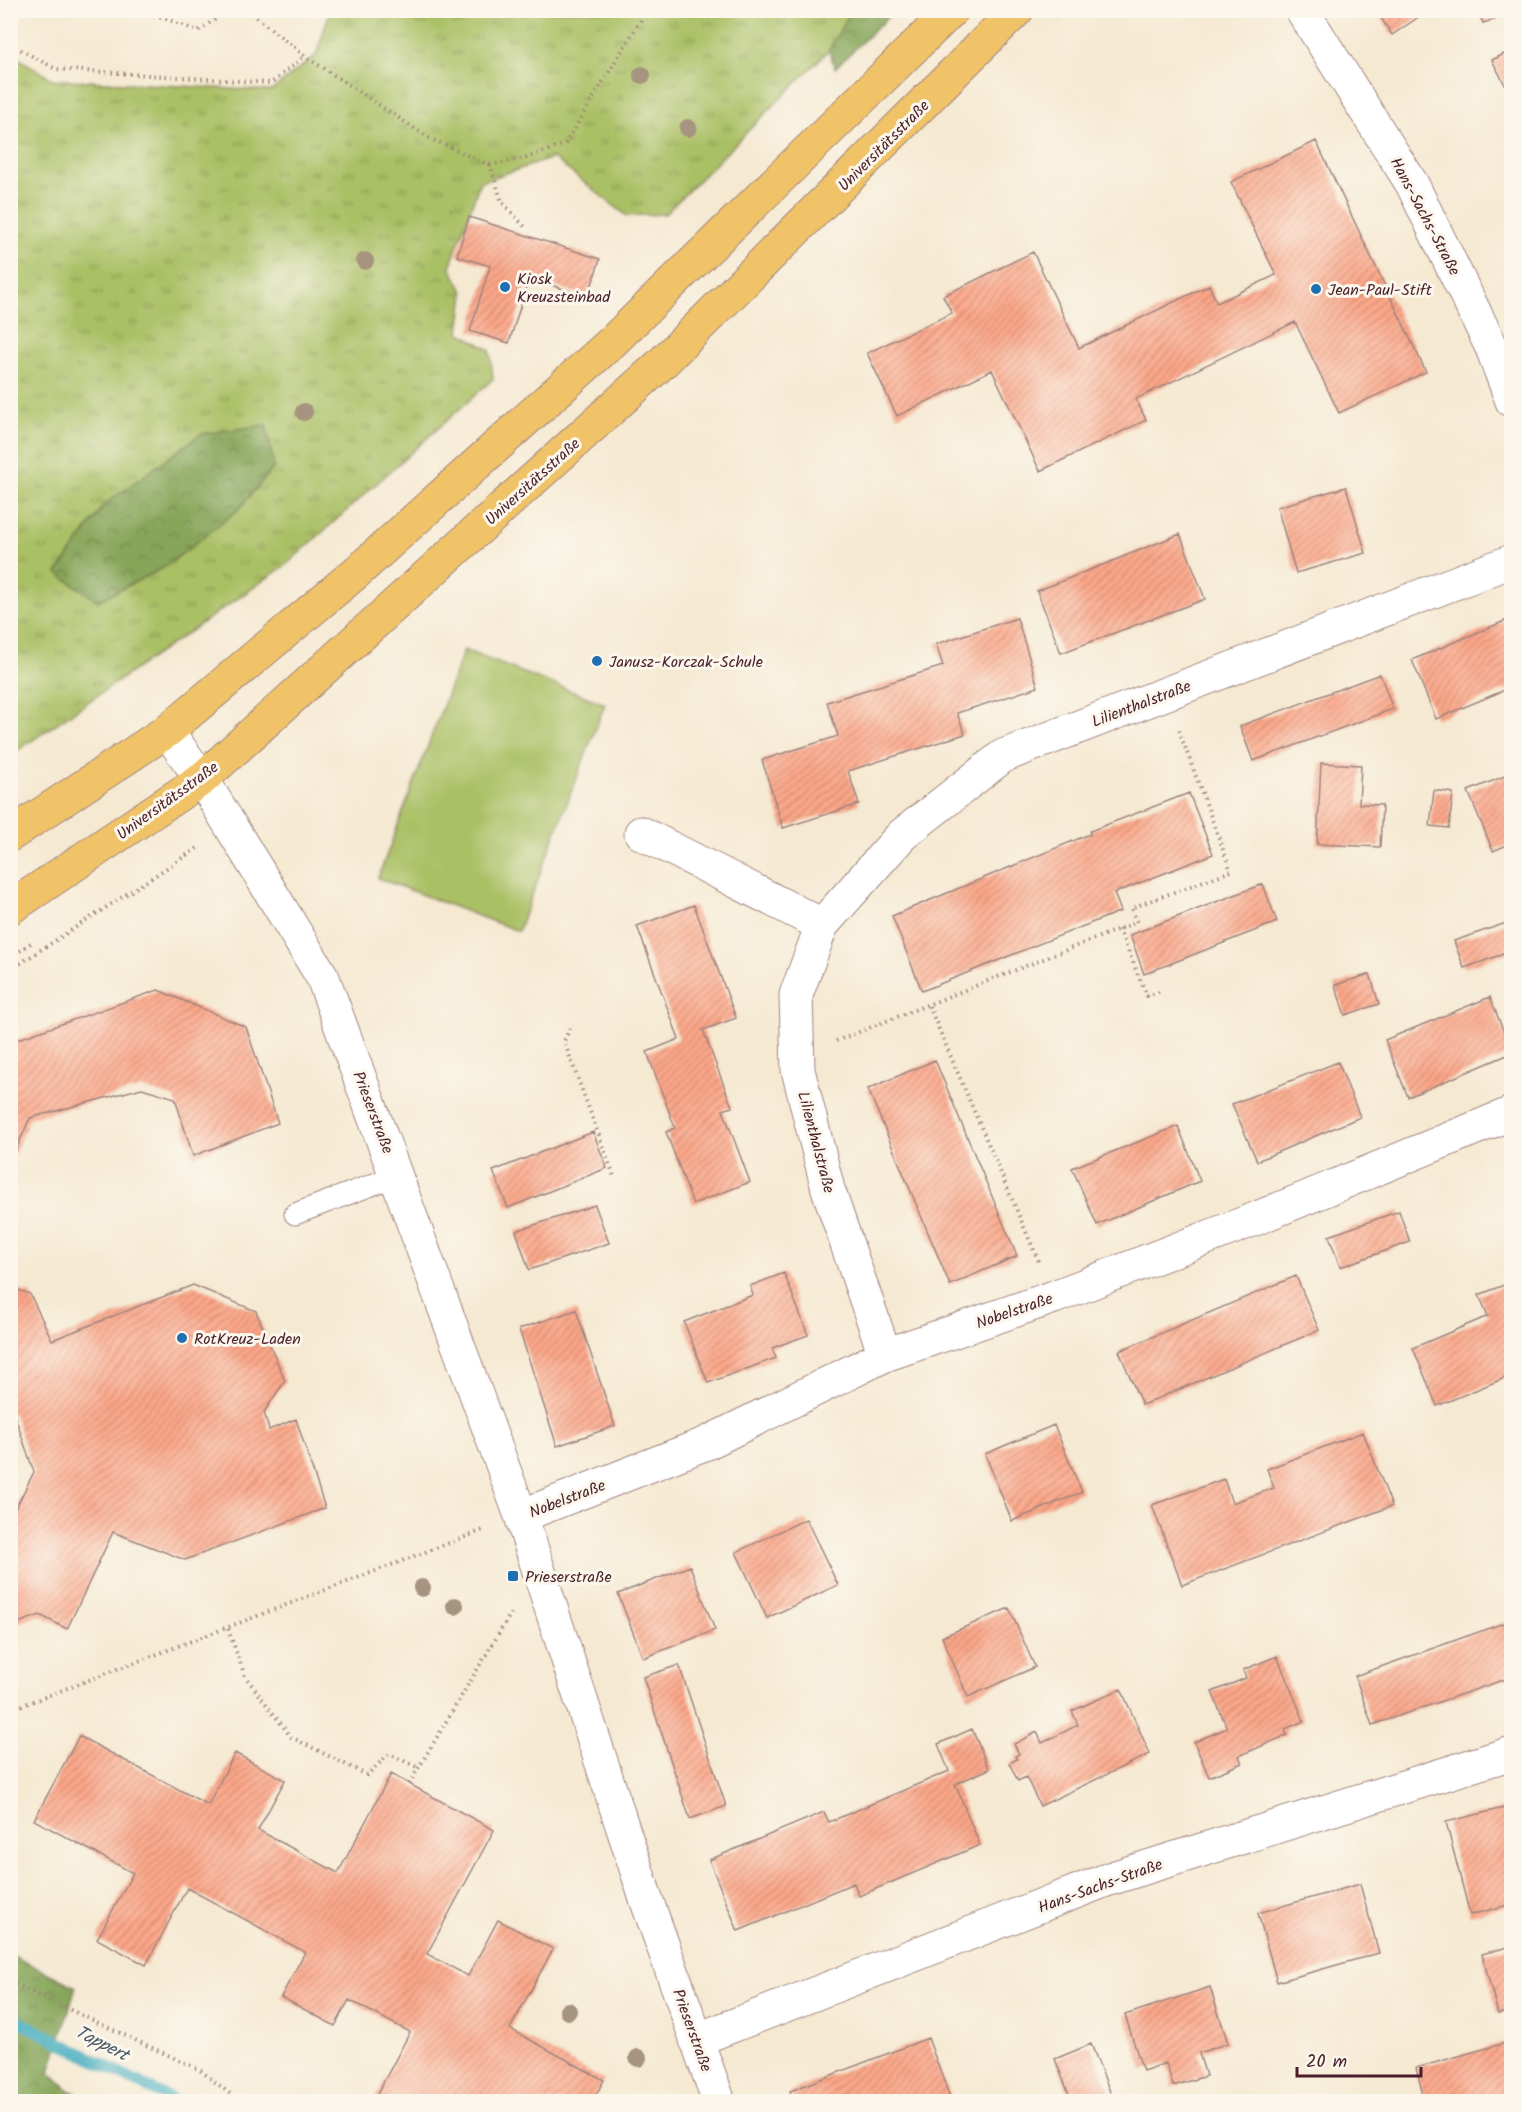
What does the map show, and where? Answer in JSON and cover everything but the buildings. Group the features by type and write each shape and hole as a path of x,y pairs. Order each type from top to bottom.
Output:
{"main road":[{"path":"10,835 167,731 358,571 612,342 952,10"},
{"name":"Universitätsstraße","path":"10,908 202,779 661,364 989,41 1017,10"}],"street":[{"name":"Hans-Sachs-Straße","path":"1302,10 1413,184 1492,348 1512,401"},
{"name":"Lilienthalstraße","path":"885,1355 828,1189 796,1056 796,995 822,925 902,835 1003,756 1512,561"},
{"name":"Prieserstraße","path":"167,731 202,779 323,978 398,1175 521,1516 645,1896 719,2102"},
{"path":"641,833 822,925"},
{"name":"Nobelstraße","path":"521,1516 707,1443 885,1355 1054,1297 1261,1217 1512,1113"},
{"name":"Hans-Sachs-Straße","path":"696,2040 1109,1879 1512,1753"}],"lane":[{"path":"296,1214 398,1175"}],"path":[{"path":"143,10 198,31 229,10"},
{"path":"247,10 305,57 429,138 490,165 526,158 566,144 647,10"},
{"path":"10,44 56,69 271,83 305,57"},
{"path":"490,165 502,202 525,227"},
{"path":"796,1056 929,1006 1137,922 1131,908 1231,871 1165,694"},
{"path":"10,970 230,827"},
{"path":"1119,929 1147,996 1160,992"},
{"path":"929,1006 1054,1297"},
{"path":"570,1028 564,1041 615,1179"},
{"path":"10,1710 521,1516"},
{"path":"409,1784 512,1611 543,1581"},
{"path":"228,1629 245,1676 291,1737 367,1775 388,1755 419,1768"},
{"path":"10,1982 200,2070 240,2102"}],"green space":[{"path":"330,11 851,11 829,50 665,214 627,216 553,158 480,182 450,267 464,293 459,332 490,350 493,379 286,565 11,755 10,53 52,79 271,91 316,55"},
{"path":"851,11 894,11 835,68 829,50"},
{"path":"266,425 274,467 239,509 165,567 98,601 57,573 104,505 201,434"},
{"path":"464,650 605,704 518,931 378,878"},
{"path":"11,1955 76,1987 50,2072 68,2089 89,2101 11,2101"}],"waterway":[{"name":"Tappert","path":"10,2017 177,2102"}],"place":[{"name":"Kiosk Kreuzsteinbad","path":"505,287"},
{"name":"Jean-Paul-Stift","path":"1316,289"},
{"name":"Janusz-Korczak-Schule","path":"597,661"},
{"name":"RotKreuz-Laden","path":"182,1338"},
{"name":"Prieserstraße","path":"513,1576"}]}
